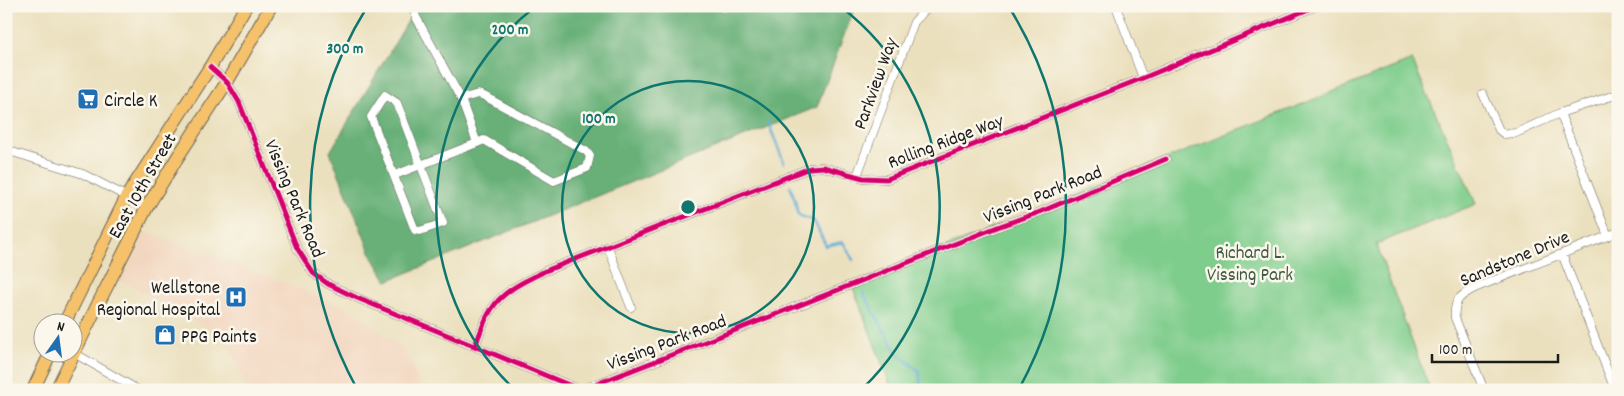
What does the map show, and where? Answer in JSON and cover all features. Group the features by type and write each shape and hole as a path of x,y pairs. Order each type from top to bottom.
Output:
{"main road":[{"name":"East 10th Street","path":"69,314 127,196 210,67 246,6"},
{"name":"East 10th Street","path":"82,337 147,207 227,82 271,6"},
{"path":"33,390 45,364"},
{"name":"East 10th Street","path":"56,390 69,364"}],"street":[{"path":"413,6 416,17 462,99 477,142"},
{"name":"Parkview Way","path":"857,176 914,22 930,6"},
{"path":"1116,6 1143,78"},
{"name":"Rolling Ridge Way","path":"475,346 491,310 505,294 545,271 810,168 823,167 857,176 887,180 1143,78 1316,6"},
{"name":"Vissing Park Road","path":"210,67 227,82 242,110 297,248 313,273 328,284 357,298 581,390 1040,212 1166,159"},
{"path":"395,175 484,140 554,180 587,168 590,156 586,151 484,96 478,94 462,99"},
{"path":"1483,94 1498,130 1504,134 1516,132 1560,113 1618,94"},
{"path":"385,95 397,103 442,223 420,231 415,230 395,175 371,117 385,95"},
{"path":"1560,113 1608,236"},
{"path":"6,150 83,174 147,207"},
{"name":"Sandstone Drive","path":"1484,390 1455,318 1456,302 1470,290 1618,232"},
{"path":"608,247 631,306"},
{"path":"1562,254 1615,390"},
{"path":"82,358 138,390"}],"shaded area":[{"name":"Wellstone Regional Hospital","path":"145,231 288,284 352,311 404,349 422,390 247,390 227,339 121,280"}],"green space":[{"path":"417,6 716,6 724,12 729,6 855,6 817,107 387,281 371,254 330,152"},
{"name":"Richard L. Vissing Park","path":"1412,60 1476,204 1376,244 1430,390 892,390 852,285"}],"waterway":[{"path":"768,122 784,163"},
{"path":"790,186 798,215 814,221 826,246 843,242 853,260"},
{"path":"863,293 898,354 919,371 921,390"}],"cycle path":[{"path":"475,346 486,318 496,303 515,287 545,271 810,168 823,167 863,178 887,179 1143,78 1316,6"},
{"path":"210,67 227,82 239,102 297,248 313,273 328,284 357,298 581,390 1040,212 1166,159"}],"place":[{"name":"Circle K","path":"88,99"},
{"name":"Wellstone Regional Hospital","path":"236,297"},
{"name":"PPG Paints","path":"165,335"}]}
